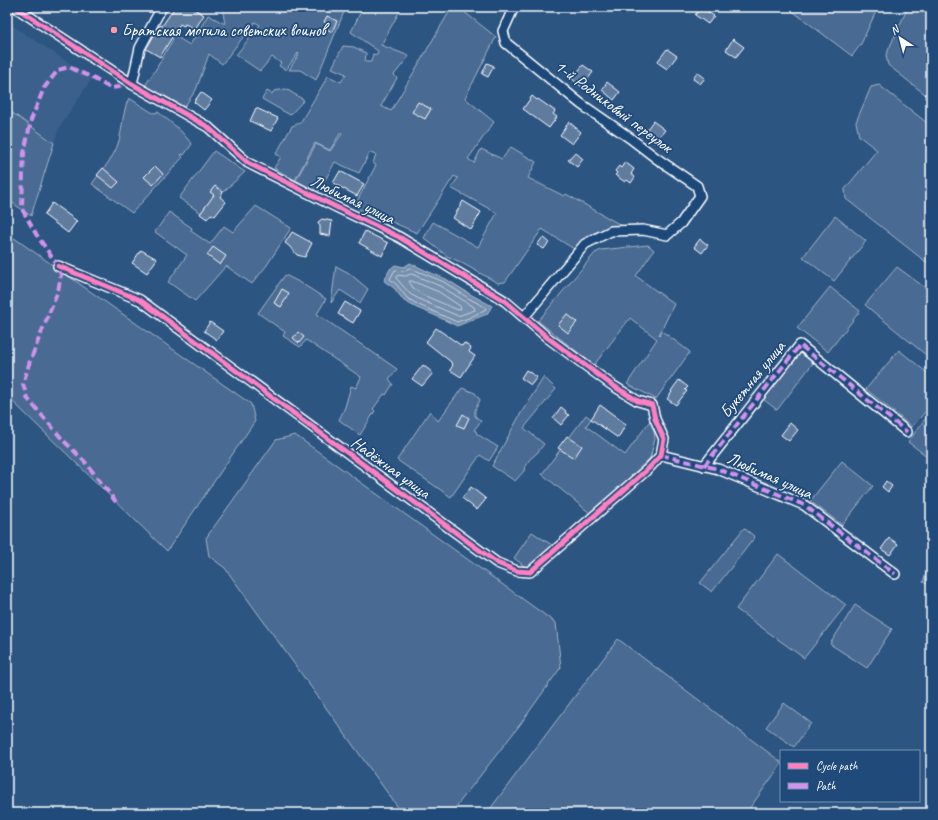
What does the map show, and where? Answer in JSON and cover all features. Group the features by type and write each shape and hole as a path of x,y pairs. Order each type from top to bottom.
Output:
{"street":[{"name":"Любимая улица","path":"15,7 132,84 208,128 248,163 336,207 399,236 505,301 548,338 612,385 638,401 652,405 655,418 664,439 661,455 718,469 804,505 895,574"},
{"path":"132,84 140,48 162,7"},
{"name":"1-й Родниковый переулок","path":"514,7 503,32 506,42 581,104 697,186 700,196 681,223 668,235 643,230 611,231 585,244 524,317"},
{"name":"Надёжная улица","path":"58,266 140,300 497,563 517,571 530,572 649,468 661,455"},
{"name":"Букетная улица","path":"704,466 800,345 907,432"}],"shaded area":[{"path":"222,7 291,7 300,11 303,7 346,7 316,80 300,70 289,70 299,54 298,53 286,70 279,66 281,63 272,57 260,71 236,55 260,25 255,22 222,64 209,54 196,90 184,107 161,94 159,97 144,87 173,39 173,35 190,45 208,15 225,24"},
{"path":"363,7 402,7 381,45 409,56 394,75 397,78 381,106 391,111 452,7 458,7 496,37 465,98 494,122 468,159 474,163 481,149 502,159 511,147 536,162 528,178 564,196 566,194 626,228 603,230 591,234 580,242 574,249 542,229 505,282 498,283 447,256 424,238 433,222 478,247 497,213 451,188 458,178 454,176 417,233 381,217 370,214 357,208 355,205 376,165 373,163 376,154 370,152 359,173 335,162 318,193 296,180 316,144 330,151 342,134 341,132 330,150 315,143 295,180 274,168 281,157 276,154 292,126 300,123 328,76 341,82 346,74 332,68 343,46 354,47 366,53 365,62 371,62 373,54 377,55 378,51 351,32"},
{"path":"787,7 878,7 861,44 852,56"},
{"path":"908,7 931,7 931,99 888,65 886,55"},
{"path":"7,22 92,78 59,128 54,143 7,109"},
{"path":"879,85 931,126 931,266 846,199 845,189 877,150 859,136 856,122 871,87"},
{"path":"286,89 304,100 290,115 262,99 267,91 272,94 274,91"},
{"path":"129,98 153,113 158,112 179,129 192,144 184,155 181,155 183,157 132,213 92,184 110,160 116,149"},
{"path":"7,109 54,143 31,216 7,199"},
{"path":"214,151 245,172 223,192 212,206 208,203 201,213 179,198"},
{"path":"256,206 291,228 267,265 252,284 226,266 195,301 168,282 187,255 155,232 169,212 192,228 191,231 210,244 224,226 233,232"},
{"path":"835,216 866,241 834,281 803,257"},
{"path":"7,233 251,404 255,421 167,551 7,396"},
{"path":"648,245 654,250 636,276 674,304 659,335 662,331 690,352 656,399 627,384 657,339 630,318 594,365 538,321 595,253 601,250"},
{"path":"336,266 349,273 368,289 360,303 340,290 331,303"},
{"path":"897,267 931,292 931,348 926,355 865,305"},
{"path":"285,275 326,299 317,314 397,369 389,379 393,384 386,395 384,394 373,409 375,411 360,435 339,420 345,407 351,386 356,388 361,377 306,340 300,347 283,336 285,332 258,313"},
{"path":"830,287 860,311 828,352 797,328"},
{"path":"899,350 931,376 931,405 912,427 866,389"},
{"path":"800,352 813,363 777,410 763,399"},
{"path":"544,377 556,389 524,428 544,444 530,459 525,466 524,471 515,481 492,466 521,413"},
{"path":"462,388 475,393 480,400 475,410 475,416 481,421 474,430 477,434 498,447 489,461 480,455 451,497 397,460 430,411 438,421"},
{"path":"931,411 931,452 928,457 908,442"},
{"path":"586,415 591,419 586,426 625,455 652,418 655,439 650,458 591,514 542,474"},
{"path":"295,435 556,623 561,667 519,726 451,813 402,813 225,568 209,556 206,538 276,440"},
{"path":"842,461 873,486 842,525 810,501"},
{"path":"744,528 755,537 712,592 700,583"},
{"path":"532,532 558,549 532,572 514,558"},
{"path":"778,554 846,605 804,658 736,609"},
{"path":"931,557 931,586 923,582"},
{"path":"855,605 892,629 867,668 830,644"},
{"path":"618,639 780,761 780,766 746,813 487,813"},
{"path":"784,703 811,723 794,747 766,727"}],"water":[{"path":"410,263 446,279 492,306 487,314 457,326 417,308 404,301 394,288 384,281 390,269 395,265 404,267"}],"building":[{"path":"175,7 198,7 196,10 204,15 195,29 185,24 184,26 180,24 160,57 146,49 160,25 162,26"},
{"path":"701,7 714,16 708,24 695,15"},
{"path":"327,16 337,21 332,32 325,28 327,24 324,22"},
{"path":"733,39 744,47 736,57 726,50"},
{"path":"667,49 677,56 667,69 657,62"},
{"path":"487,63 494,66 488,77 482,74"},
{"path":"583,65 593,72 582,87 572,79"},
{"path":"697,72 705,78 700,84 693,79"},
{"path":"607,82 620,92 614,100 602,90"},
{"path":"201,92 212,100 204,110 194,102"},
{"path":"532,96 555,111 553,114 557,117 549,128 523,109"},
{"path":"418,102 431,109 425,119 412,112"},
{"path":"256,108 278,118 271,131 250,121"},
{"path":"653,121 665,130 655,142 644,133"},
{"path":"569,122 581,132 572,144 560,135"},
{"path":"575,152 583,159 577,167 568,160"},
{"path":"625,162 634,169 631,174 635,177 631,183 627,180 625,182 615,175 617,173 615,171 619,166 621,168"},
{"path":"155,166 163,174 153,185 144,177"},
{"path":"103,168 119,182 113,188 97,175"},
{"path":"340,171 364,184 357,196 333,183"},
{"path":"215,186 223,192 220,197 226,202 215,216 211,214 207,219 200,214 214,195 210,192"},
{"path":"463,201 481,212 471,230 453,218"},
{"path":"52,203 77,221 68,233 44,215"},
{"path":"322,219 332,221 330,236 320,234 320,226 318,222"},
{"path":"365,231 388,243 382,256 359,243"},
{"path":"292,232 312,243 305,257 297,255 285,243"},
{"path":"543,237 549,242 544,249 537,245"},
{"path":"700,239 708,245 702,253 694,247"},
{"path":"213,247 226,256 220,265 207,255"},
{"path":"141,250 157,259 147,273 132,263"},
{"path":"282,289 289,293 281,307 274,303"},
{"path":"345,302 360,311 353,323 338,314"},
{"path":"567,314 577,322 568,333 558,325"},
{"path":"210,322 223,331 217,340 204,331"},
{"path":"436,328 462,346 464,343 471,348 469,352 475,356 461,377 450,370 453,365 451,362 426,342"},
{"path":"298,332 304,337 299,343 293,338"},
{"path":"423,365 433,373 422,386 412,379"},
{"path":"526,370 537,377 531,385 521,378"},
{"path":"679,380 688,387 685,390 687,391 676,405 667,399"},
{"path":"600,405 626,424 618,438 591,419"},
{"path":"561,407 566,411 565,413 569,415 561,425 553,418"},
{"path":"463,414 469,418 464,428 457,425"},
{"path":"790,423 798,430 789,441 781,435"},
{"path":"567,436 582,446 574,458 558,448"},
{"path":"886,481 892,486 888,492 882,487"},
{"path":"471,487 486,499 477,510 462,498"},
{"path":"889,538 898,544 890,555 881,549"}],"marked path":[{"path":"116,502 85,462 64,441 27,398 23,384 30,361 58,291 61,275 58,266 36,234 22,209 24,153 31,120 44,88 58,70 69,67 110,88 119,87 128,81"},
{"path":"704,466 800,345 907,432"},
{"path":"661,455 718,469 804,505 895,574"}],"cycle path":[{"path":"15,7 132,84 208,127 248,163 399,237 505,301 548,338 612,385 638,401 652,405 655,419 664,439 661,455 649,468 530,572 517,571 497,563 140,300 58,266"}],"place":[{"name":"Братская могила советских воинов","path":"114,30"}]}
